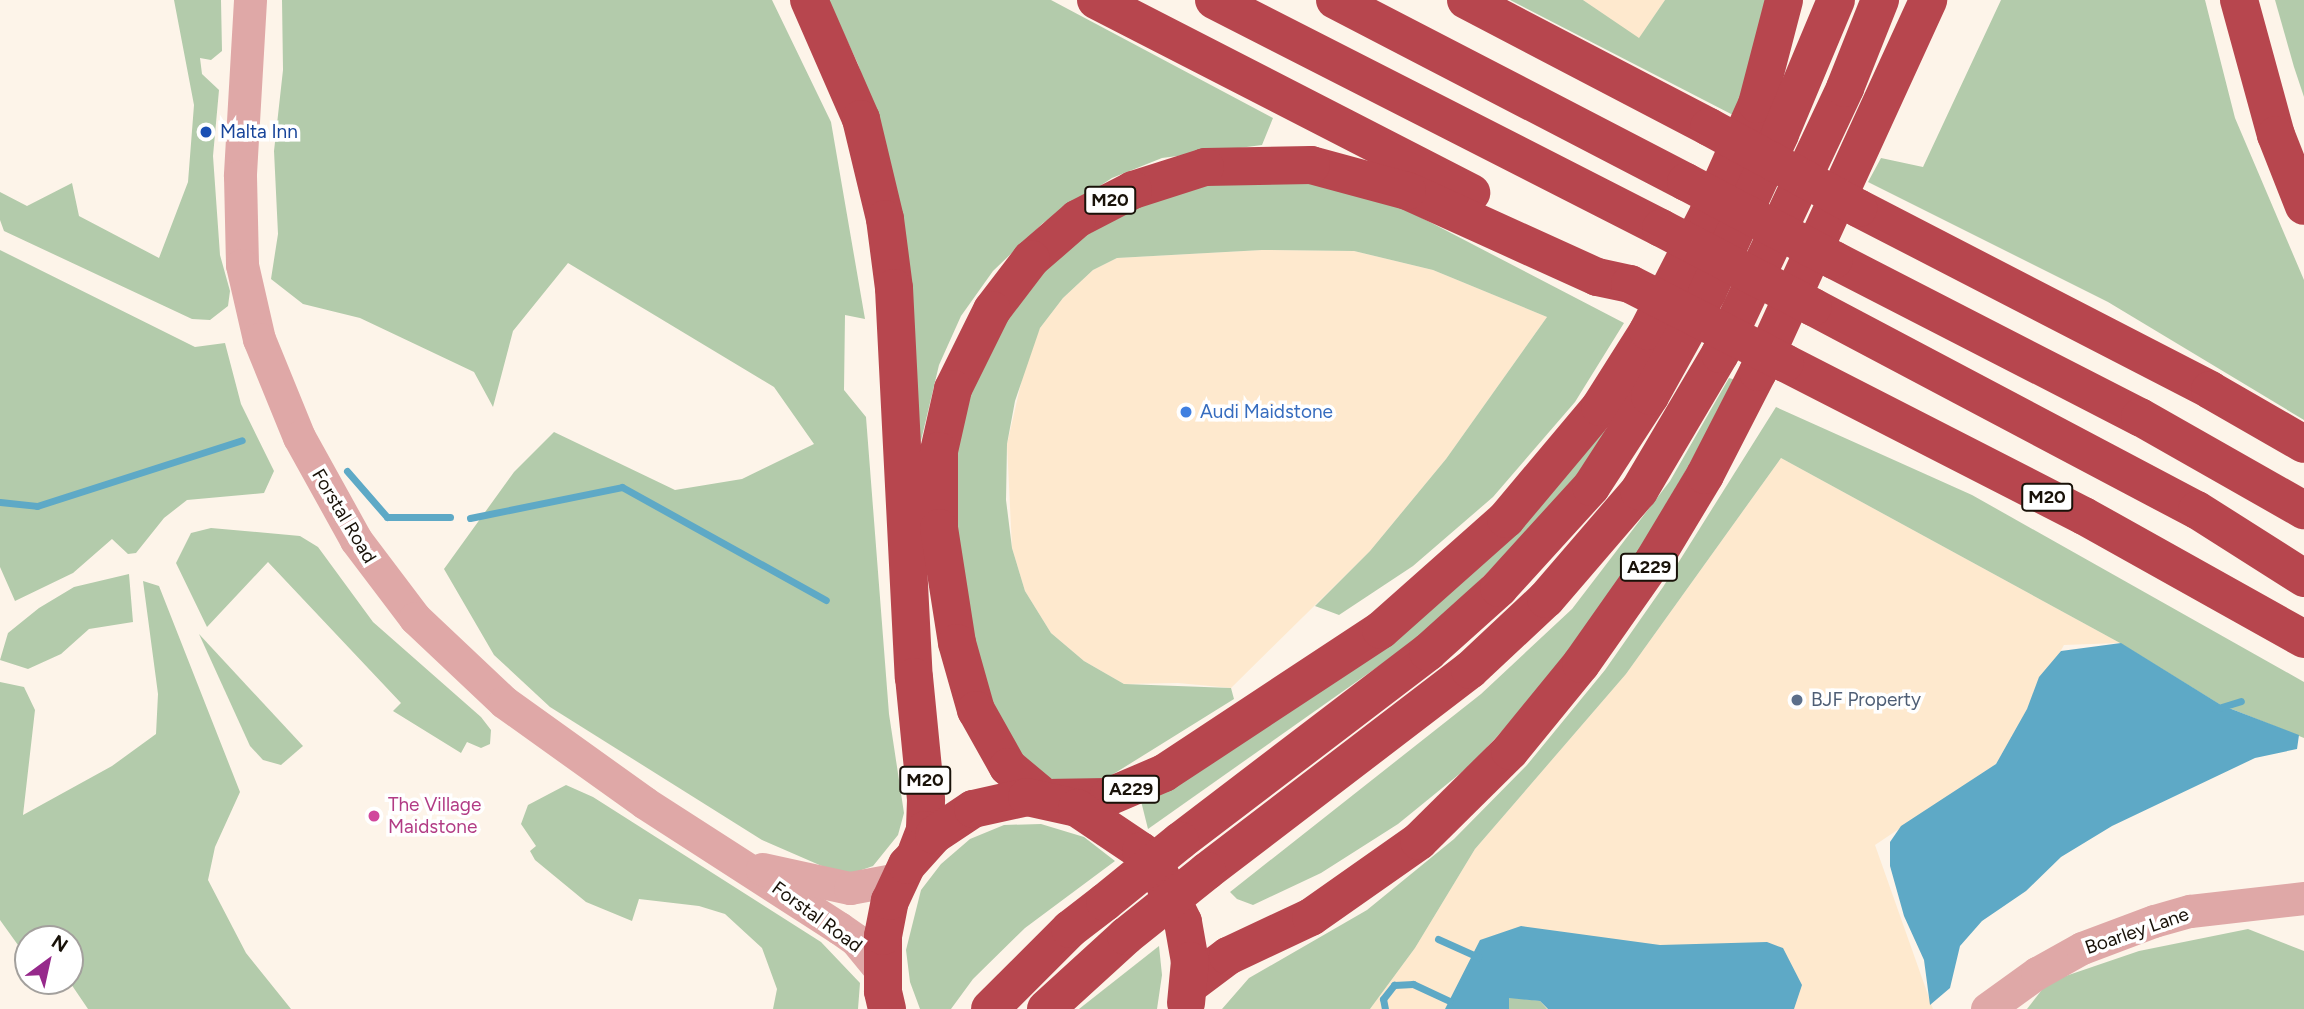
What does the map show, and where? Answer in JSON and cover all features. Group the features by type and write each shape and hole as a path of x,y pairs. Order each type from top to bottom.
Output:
{"highway":[{"name":"M20","path":"809,0 861,119 878,181 894,288 904,530 926,800 925,830 908,865"},
{"name":"M20","path":"1096,0 1605,262 1630,284 2084,516 2304,639"},
{"path":"1214,0 1661,228 2197,510 2304,578"},
{"path":"1335,0 2140,417 2304,510"},
{"path":"1466,0 1858,208 2210,390 2304,444"},
{"name":"A229","path":"1045,798 1108,797 1164,773 1381,630 1506,519 1600,407 1648,331 1708,214 1757,104 1784,0"},
{"path":"990,1009 1070,929 1180,841 1428,652 1499,588 1591,487 1650,396 1707,293 1780,134 1836,0"},
{"name":"A229","path":"1046,1009 1126,936 1207,871 1470,670 1562,582 1639,491 1720,354 1845,88 1880,0"},
{"name":"A229","path":"1186,997 1228,956 1311,917 1419,841 1510,751 1581,664 1654,560 1705,475 1758,372 1928,0"},
{"path":"2239,0 2276,135 2304,206"},
{"name":"M20","path":"1045,798 1022,781 998,753 966,682 944,579 936,486 945,420 974,341 1011,282 1055,238 1105,202 1196,169 1229,163 1311,165 1407,191 1597,278 1630,284"},
{"path":"884,999 886,916 908,865 973,809 1015,798 1045,798 1104,822 1141,851 1154,868 1183,922 1190,961 1186,997"}],"street":[{"name":"Forstal Road","path":"250,0 240,176 242,265 259,339 299,437 332,501 390,589 464,667 568,750 856,940 884,999"},
{"name":"Forstal Road","path":"746,865 835,887 908,865"},
{"name":"Boarley Lane","path":"1987,1009 2037,972 2082,948 2154,921 2190,911 2304,898"}],"shaded area":[{"path":"1583,0 1665,0 1639,39"},
{"path":"1262,250 1354,251 1433,270 1547,317 1446,459 1370,551 1231,688 1178,683 1124,684 1084,661 1051,633 1025,591 1012,548 1007,444 1027,357 1040,328 1063,298 1093,270 1117,258"},
{"path":"1781,458 2120,643 2064,645 1996,764 1875,845 1933,1009 1370,1009 1415,948 1475,849 1626,674"}],"green space":[{"path":"174,0 221,0 222,51 211,60 200,58 202,74 219,90 213,156 220,255 230,291 228,306 210,320 192,319 4,231 0,220 0,192 27,206 72,183 79,216 159,258 188,182 194,105"},
{"path":"282,0 772,0 831,122 865,319 845,315 844,390 866,417 889,714 904,813 898,835 873,866 853,873 831,870 762,840 550,707 494,655 444,569 514,472 554,432 675,490 742,479 814,444 774,387 568,263 513,331 493,407 474,372 360,318 303,304 271,279 278,234 274,151 283,70"},
{"path":"828,0 1051,0 1273,118 1262,145 1162,158 1112,178 1043,223 993,271 961,316 939,365 915,466 879,126 858,64"},
{"path":"1510,0 1583,0 1639,38 1665,0 1767,0 1747,98 1733,115"},
{"path":"2001,0 2205,0 2235,118 2304,280 2304,420 2108,302 1868,182 1881,158 1923,167"},
{"path":"2275,0 2304,0 2304,97 2294,67"},
{"path":"1264,176 1372,192 1624,323 1575,402 1493,497 1413,566 1339,615 1315,606 1370,551 1446,459 1547,317 1433,270 1354,251 1262,250 1117,258 1093,270 1063,298 1040,328 1015,401 1007,444 1006,500 1012,548 1025,591 1051,633 1084,661 1124,684 1231,688 1234,699 1107,778 1079,784 1048,778 1006,742 969,636 949,484 977,358 1049,259 1154,193"},
{"path":"0,250 195,347 225,343 241,404 274,471 264,493 187,500 164,518 136,553 128,554 112,539 73,573 15,601 0,567"},
{"path":"1729,378 1736,380 1639,555 1527,705 1468,767 1398,824 1321,873 1253,905 1237,899 1230,892 1481,694 1572,609 1670,481"},
{"path":"1776,407 1972,495 2304,682 2304,738 2219,704 2120,643 1781,458 1626,674 1475,849 1415,948 1370,1009 1222,1009 1249,978 1367,910 1454,839 1527,765 1605,670 1663,587"},
{"path":"1612,428 1547,514 1427,632 1148,829 1141,801 1595,433"},
{"path":"211,528 300,536 318,547 373,622 481,717 491,730 490,744 481,748 467,742 461,753 393,711 401,703 268,562 207,627 176,563 191,533"},
{"path":"129,574 133,622 89,629 61,654 28,669 0,660 8,633 39,608 74,587"},
{"path":"143,581 159,586 240,792 215,847 208,880 246,953 291,1009 88,1009 78,995 84,995 84,925 14,925 14,940 0,920 0,682 24,687 35,710 23,815 112,766 156,734 158,694"},
{"path":"199,634 303,746 281,765 263,760 250,746"},
{"path":"566,785 593,797 821,942 860,983 858,1009 773,1009 777,989 762,948 725,914 699,906 639,899 632,921 586,902 535,860 530,851 536,846 521,824 528,805"},
{"path":"1041,824 1084,837 1115,861 1025,928 973,979 951,1009 920,1009 910,982 906,950 921,890 941,864 970,839 1004,825"},
{"path":"2248,929 2304,951 2304,1009 2027,1009 2048,982 2139,951"},
{"path":"1159,946 1162,975 1157,1009 1079,1009"},
{"path":"1508,997 1540,1001 1547,1009 1509,1009"}],"water":[{"path":"2121,643 2221,705 2299,735 2297,749 2255,758 2112,826 2061,857 2026,891 1982,921 1960,946 1950,988 1930,1005 1924,960 1904,916 1890,866 1890,842 1901,826 1996,764 2027,709 2039,677 2061,651"},
{"path":"1521,926 1660,945 1767,942 1783,948 1802,985 1794,1009 1548,1009 1540,1001 1509,998 1509,1009 1445,1009 1480,940"}],"waterway":[{"path":"0,502 37,506 242,440"},
{"path":"347,471 387,517 450,517"},
{"path":"470,518 622,487 826,600"},
{"path":"2215,709 2241,701"},
{"path":"1438,939 1478,957"},
{"path":"1385,1009 1383,999 1394,985 1413,984 1449,1001"}],"place":[{"name":"Malta Inn","path":"206,132"},
{"name":"Audi Maidstone","path":"1186,412"},
{"name":"BJF Property","path":"1797,700"},
{"name":"The Village Maidstone","path":"374,816"}]}
